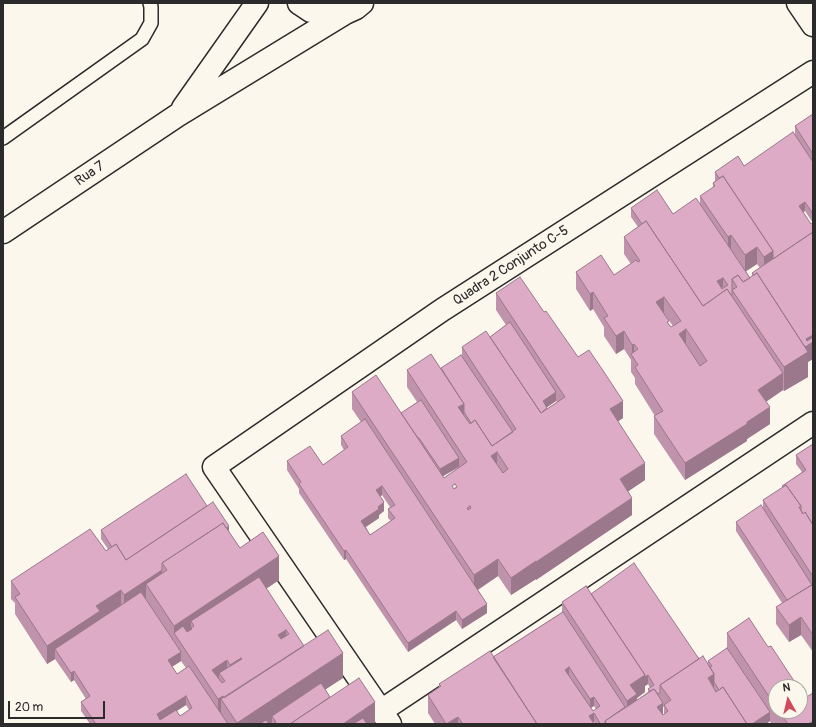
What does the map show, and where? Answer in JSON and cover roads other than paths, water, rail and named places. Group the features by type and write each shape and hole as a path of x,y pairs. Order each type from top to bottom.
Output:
{"street":[{"name":"Rua 7","path":"178,115 257,3"},
{"path":"298,3 311,11 328,14 353,8"},
{"name":"Rua 7","path":"3,232 178,115 353,8"},
{"name":"Quadra 2 Conjunto C-5","path":"386,718 214,467 442,310 813,72"},
{"path":"386,718 813,423"}],"lane":[{"path":"3,138 142,39 152,23 150,3"}]}
